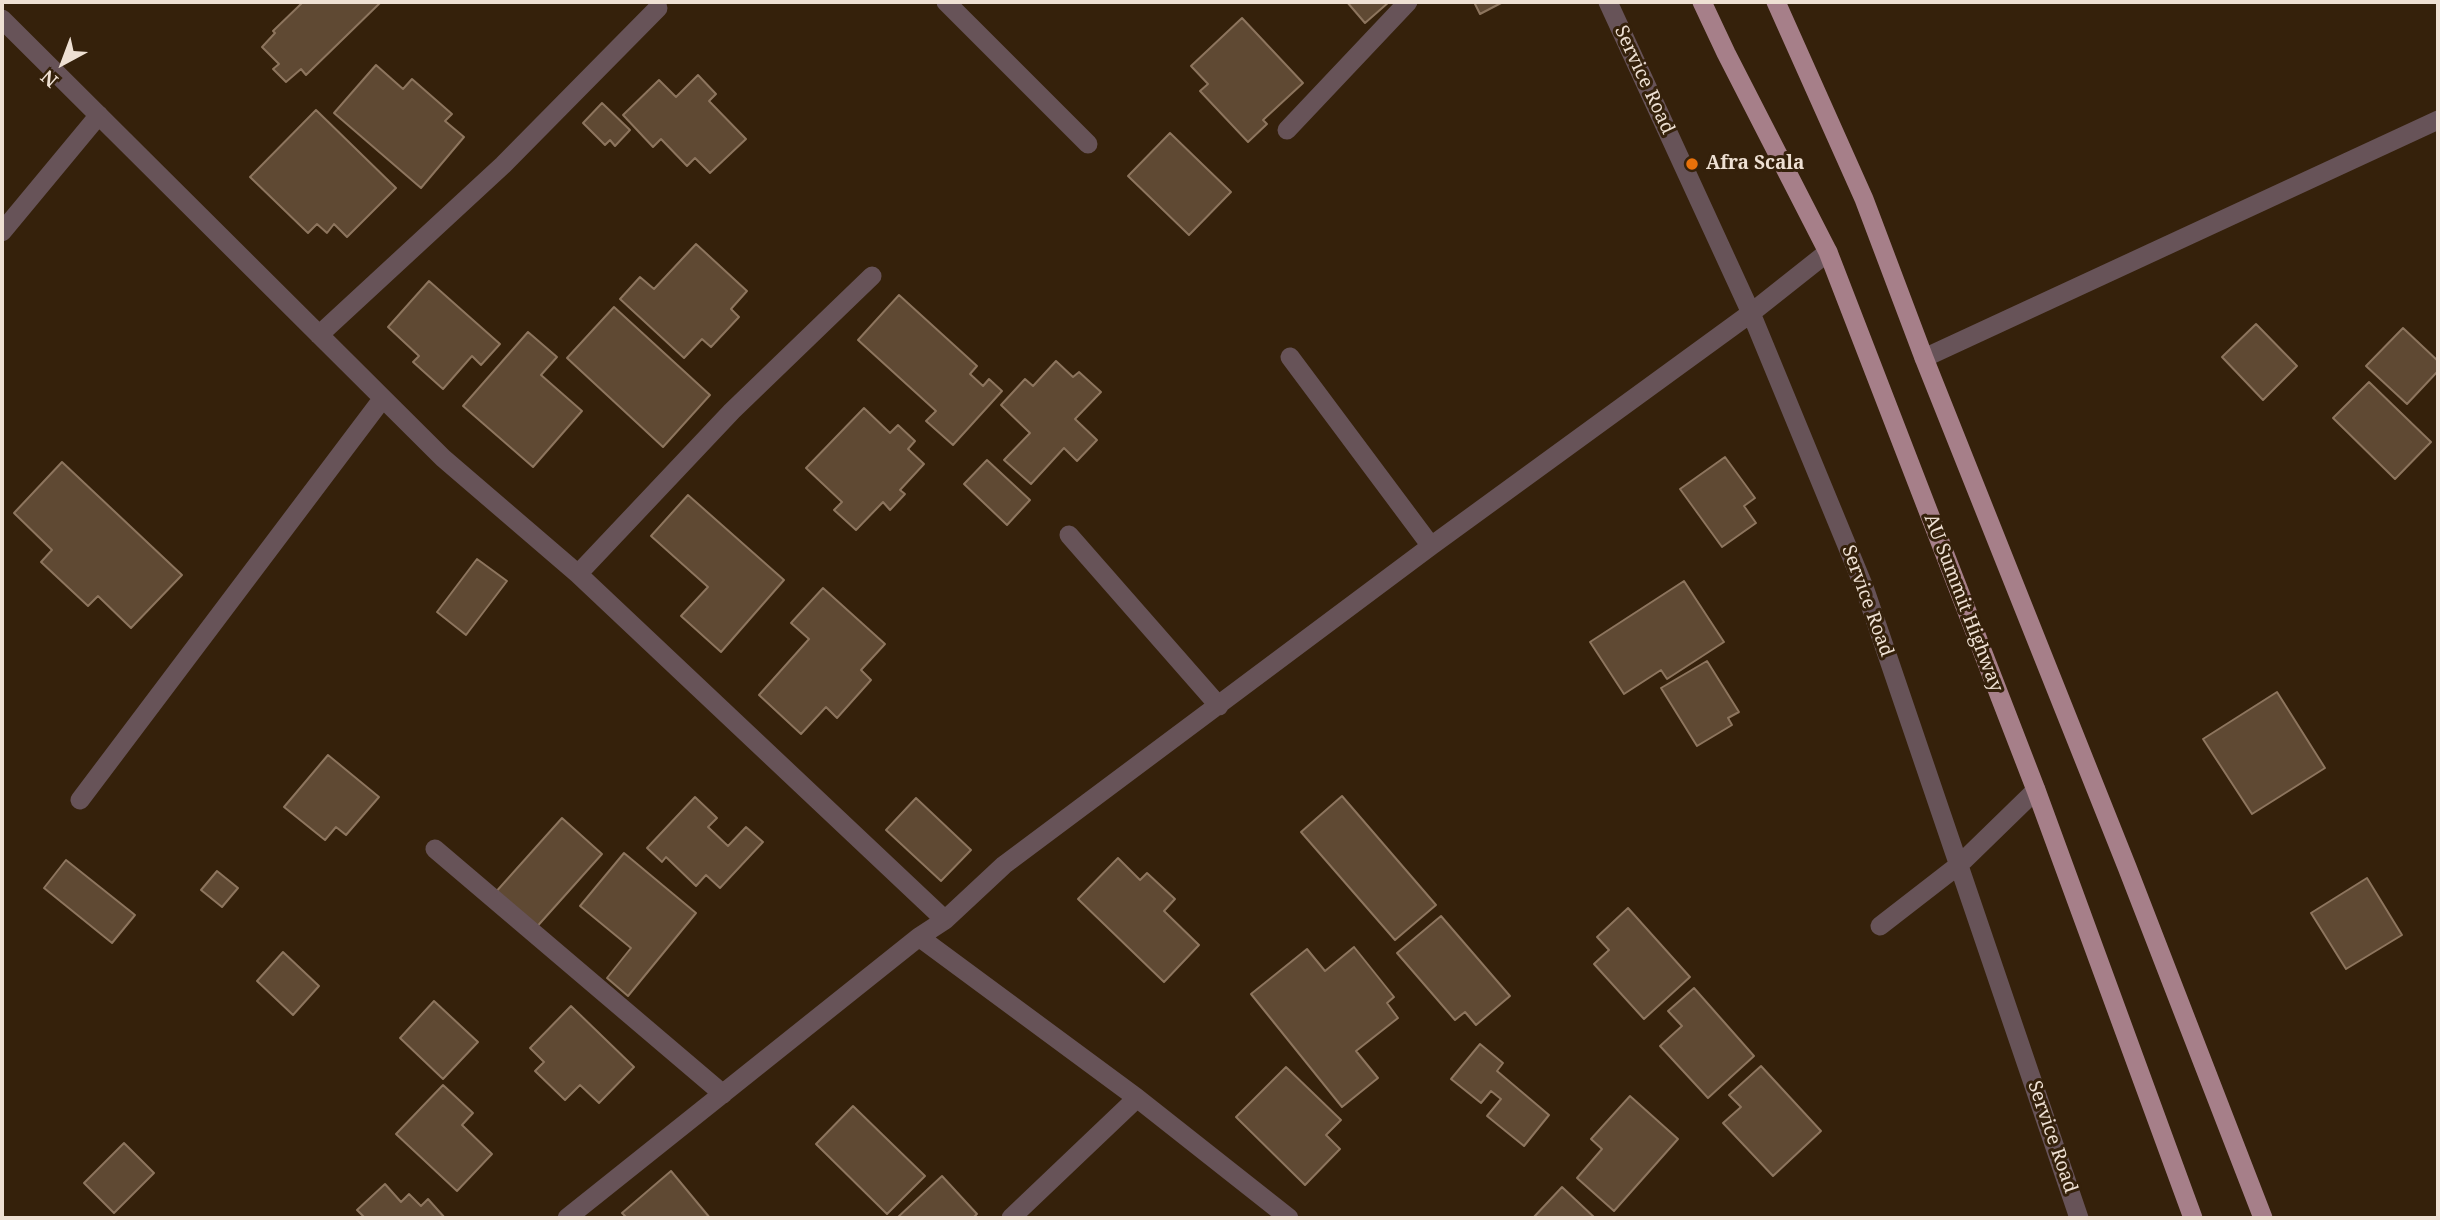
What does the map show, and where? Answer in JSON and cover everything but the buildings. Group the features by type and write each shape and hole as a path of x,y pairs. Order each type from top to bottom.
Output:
{"main road":[{"name":"AU Summit Highway","path":"1702,2 1828,252 2036,790 2193,1218"},
{"path":"1776,2 1864,199 1924,358 2127,867 2263,1218"}],"street":[{"path":"946,2 1088,144"},
{"path":"1287,130 1408,2"},
{"name":"Service Road","path":"1608,2 1751,313 1864,587 2079,1218"},
{"path":"319,335 503,166 658,8"},
{"path":"2,19 443,458 578,574 945,920"},
{"path":"2,232 99,114"},
{"path":"1924,358 2438,120"},
{"path":"567,1218 919,937 945,920 1004,865 1431,546 1751,313 1828,252"},
{"path":"578,574 732,411 872,276"},
{"path":"1290,357 1431,546"},
{"path":"80,800 383,398"},
{"path":"1069,535 1219,706"},
{"path":"1881,926 1960,864 2036,790"},
{"path":"435,849 723,1094"},
{"path":"919,937 1137,1098 1289,1218"},
{"path":"1011,1218 1137,1098"}],"place":[{"name":"Afra Scala","path":"1692,164"}]}
